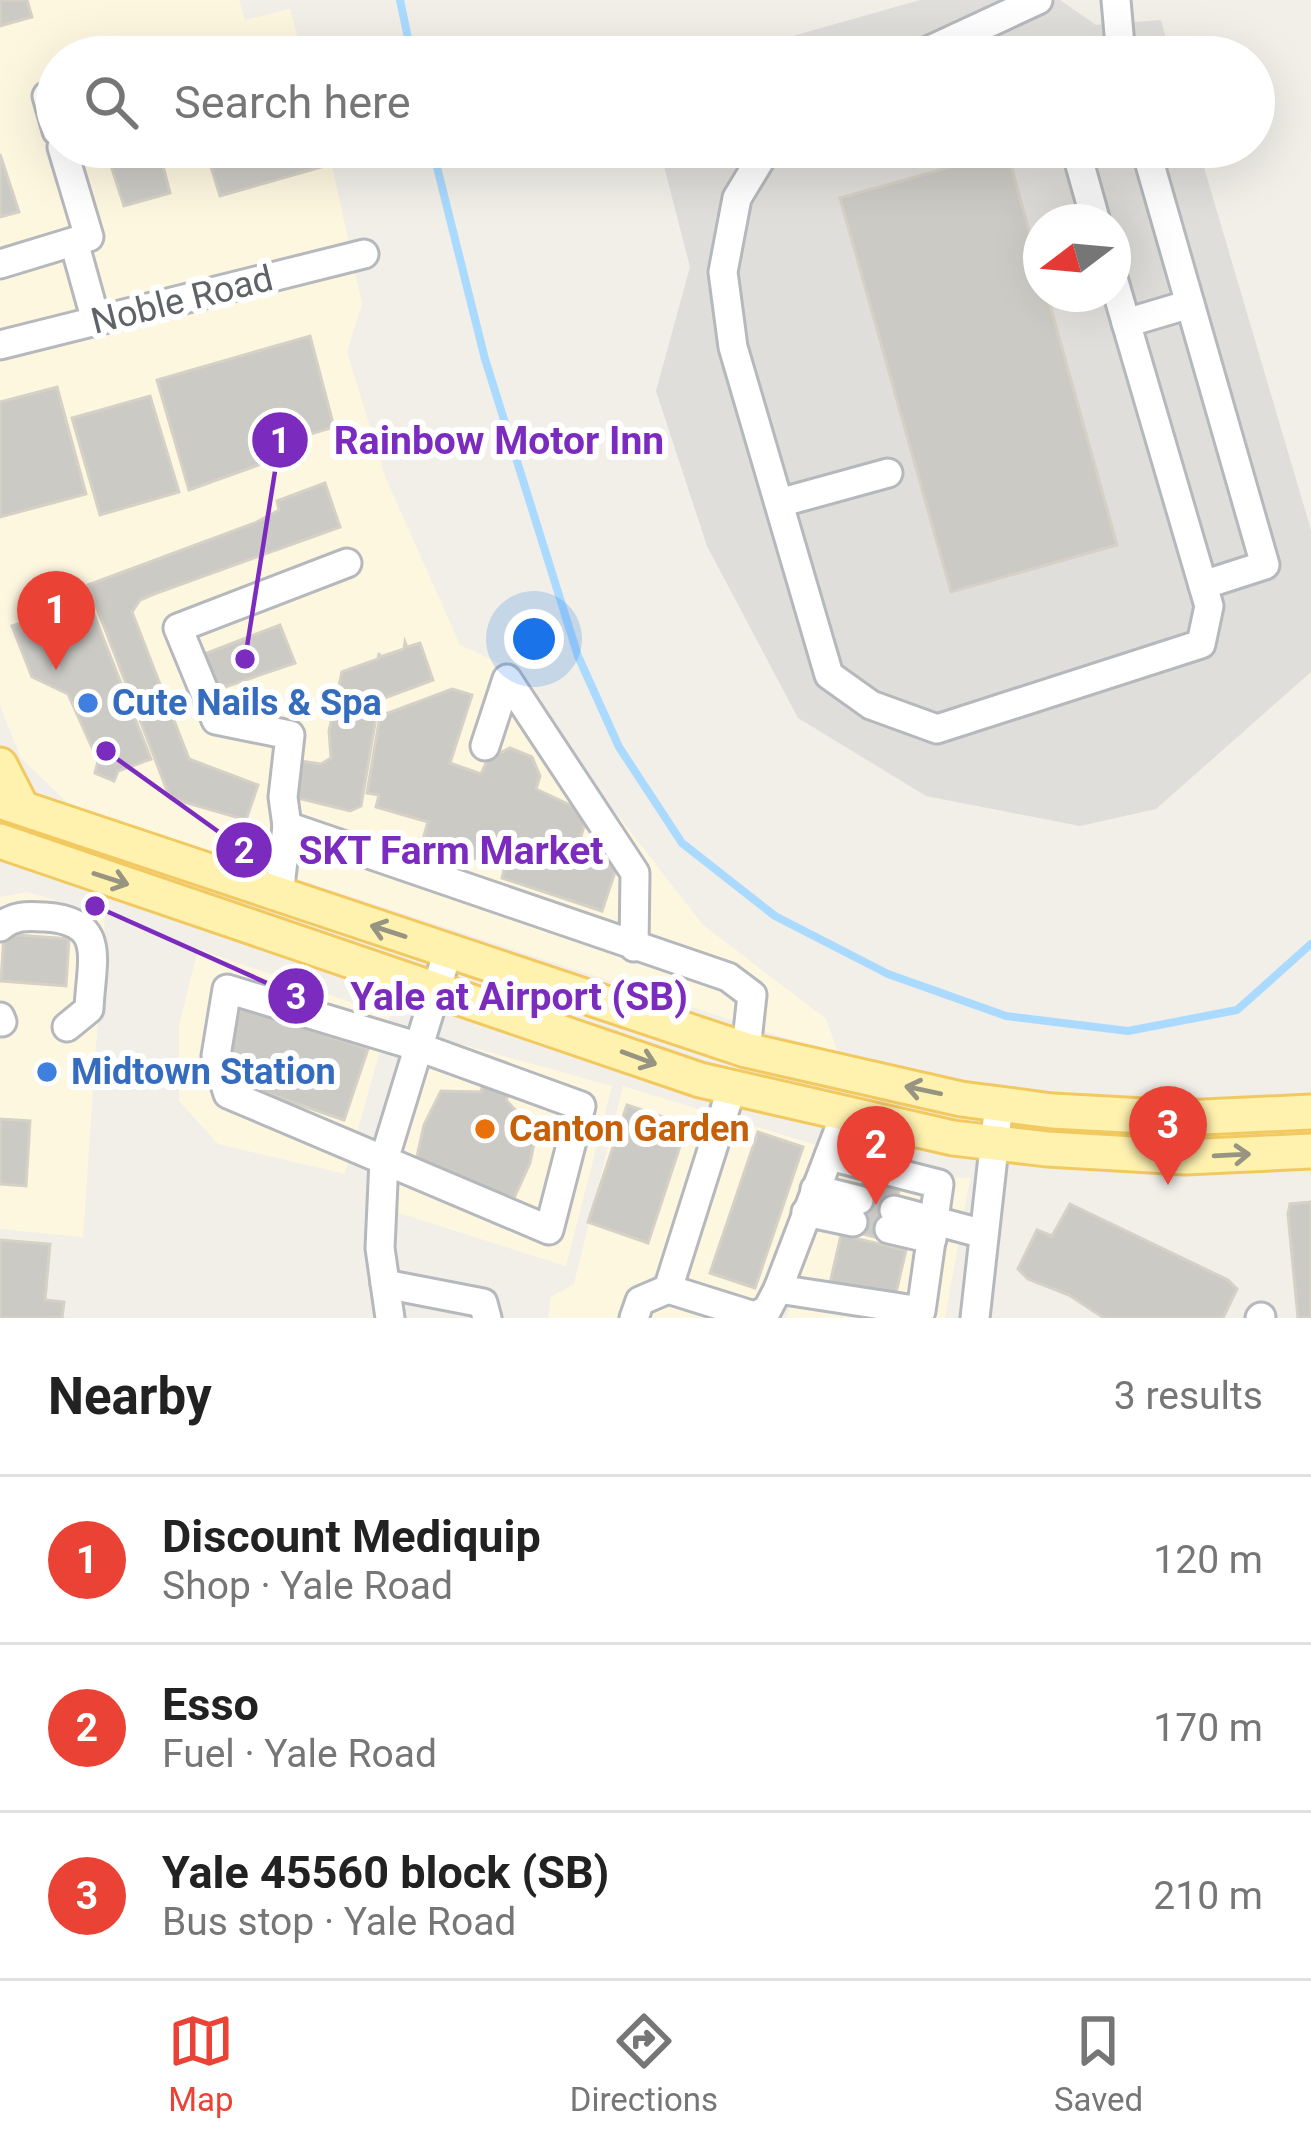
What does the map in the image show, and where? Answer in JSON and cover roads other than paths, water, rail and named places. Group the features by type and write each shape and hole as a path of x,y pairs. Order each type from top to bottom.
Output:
{"main road":[{"path":"0,765 11,804 746,1050 999,1103 1182,1118 1311,1112"},
{"path":"8,853 437,987 732,1087 845,1114 995,1142 1185,1157 1311,1151"}],"street":[{"path":"960,36 1038,0"},
{"path":"1116,0 1119,36"},
{"path":"0,264 88,237 68,168"},
{"path":"755,168 737,199 723,272 733,347 830,675 871,706 937,729 1201,644 1209,606 1123,312"},
{"path":"1081,168 1091,204"},
{"path":"1151,168 1265,565 1202,585"},
{"path":"74,242 96,321"},
{"name":"Noble Road","path":"2,337 96,321 364,254"},
{"path":"1126,323 1190,304"},
{"path":"779,503 888,472"},
{"path":"279,895 290,735 216,720 178,628 347,563"},
{"path":"485,746 507,679 635,873 634,947"},
{"path":"287,826 728,977 752,995 746,1050"},
{"path":"0,927 22,915 71,919 85,927 91,941 89,1009 67,1027"},
{"path":"390,1318 380,1248 383,1160 448,951"},
{"path":"227,989 416,1046 581,1106 549,1230 383,1160 228,1094 216,1056 227,989"},
{"path":"668,1289 732,1087"},
{"path":"981,1315 984,1234 999,1103"},
{"path":"634,1318 640,1301 668,1289 754,1317 767,1310 845,1114"},
{"path":"778,1289 921,1312 939,1184 829,1156"},
{"path":"811,1201 856,1211"},
{"path":"891,1220 933,1230 984,1234"},
{"path":"385,1284 483,1303 487,1318"}],"waterway":[{"path":"400,0 408,36"},
{"path":"437,168 485,359 578,656 619,747 682,843 775,916 888,974 1006,1016 1128,1031 1237,1010 1311,944"}],"place":[{"name":"Rainbow Motor Inn","path":"245,659"},
{"name":"Discount Mediquip","path":"56,670"},
{"name":"Cute Nails & Spa","path":"88,703"},
{"name":"SKT Farm Market","path":"106,751"},
{"name":"Yale at Airport (SB)","path":"95,906"},
{"name":"Midtown Station","path":"47,1072"},
{"name":"Canton Garden","path":"485,1129"},
{"name":"Yale 45560 block (SB)","path":"1168,1185"},
{"name":"Esso","path":"876,1205"}]}
